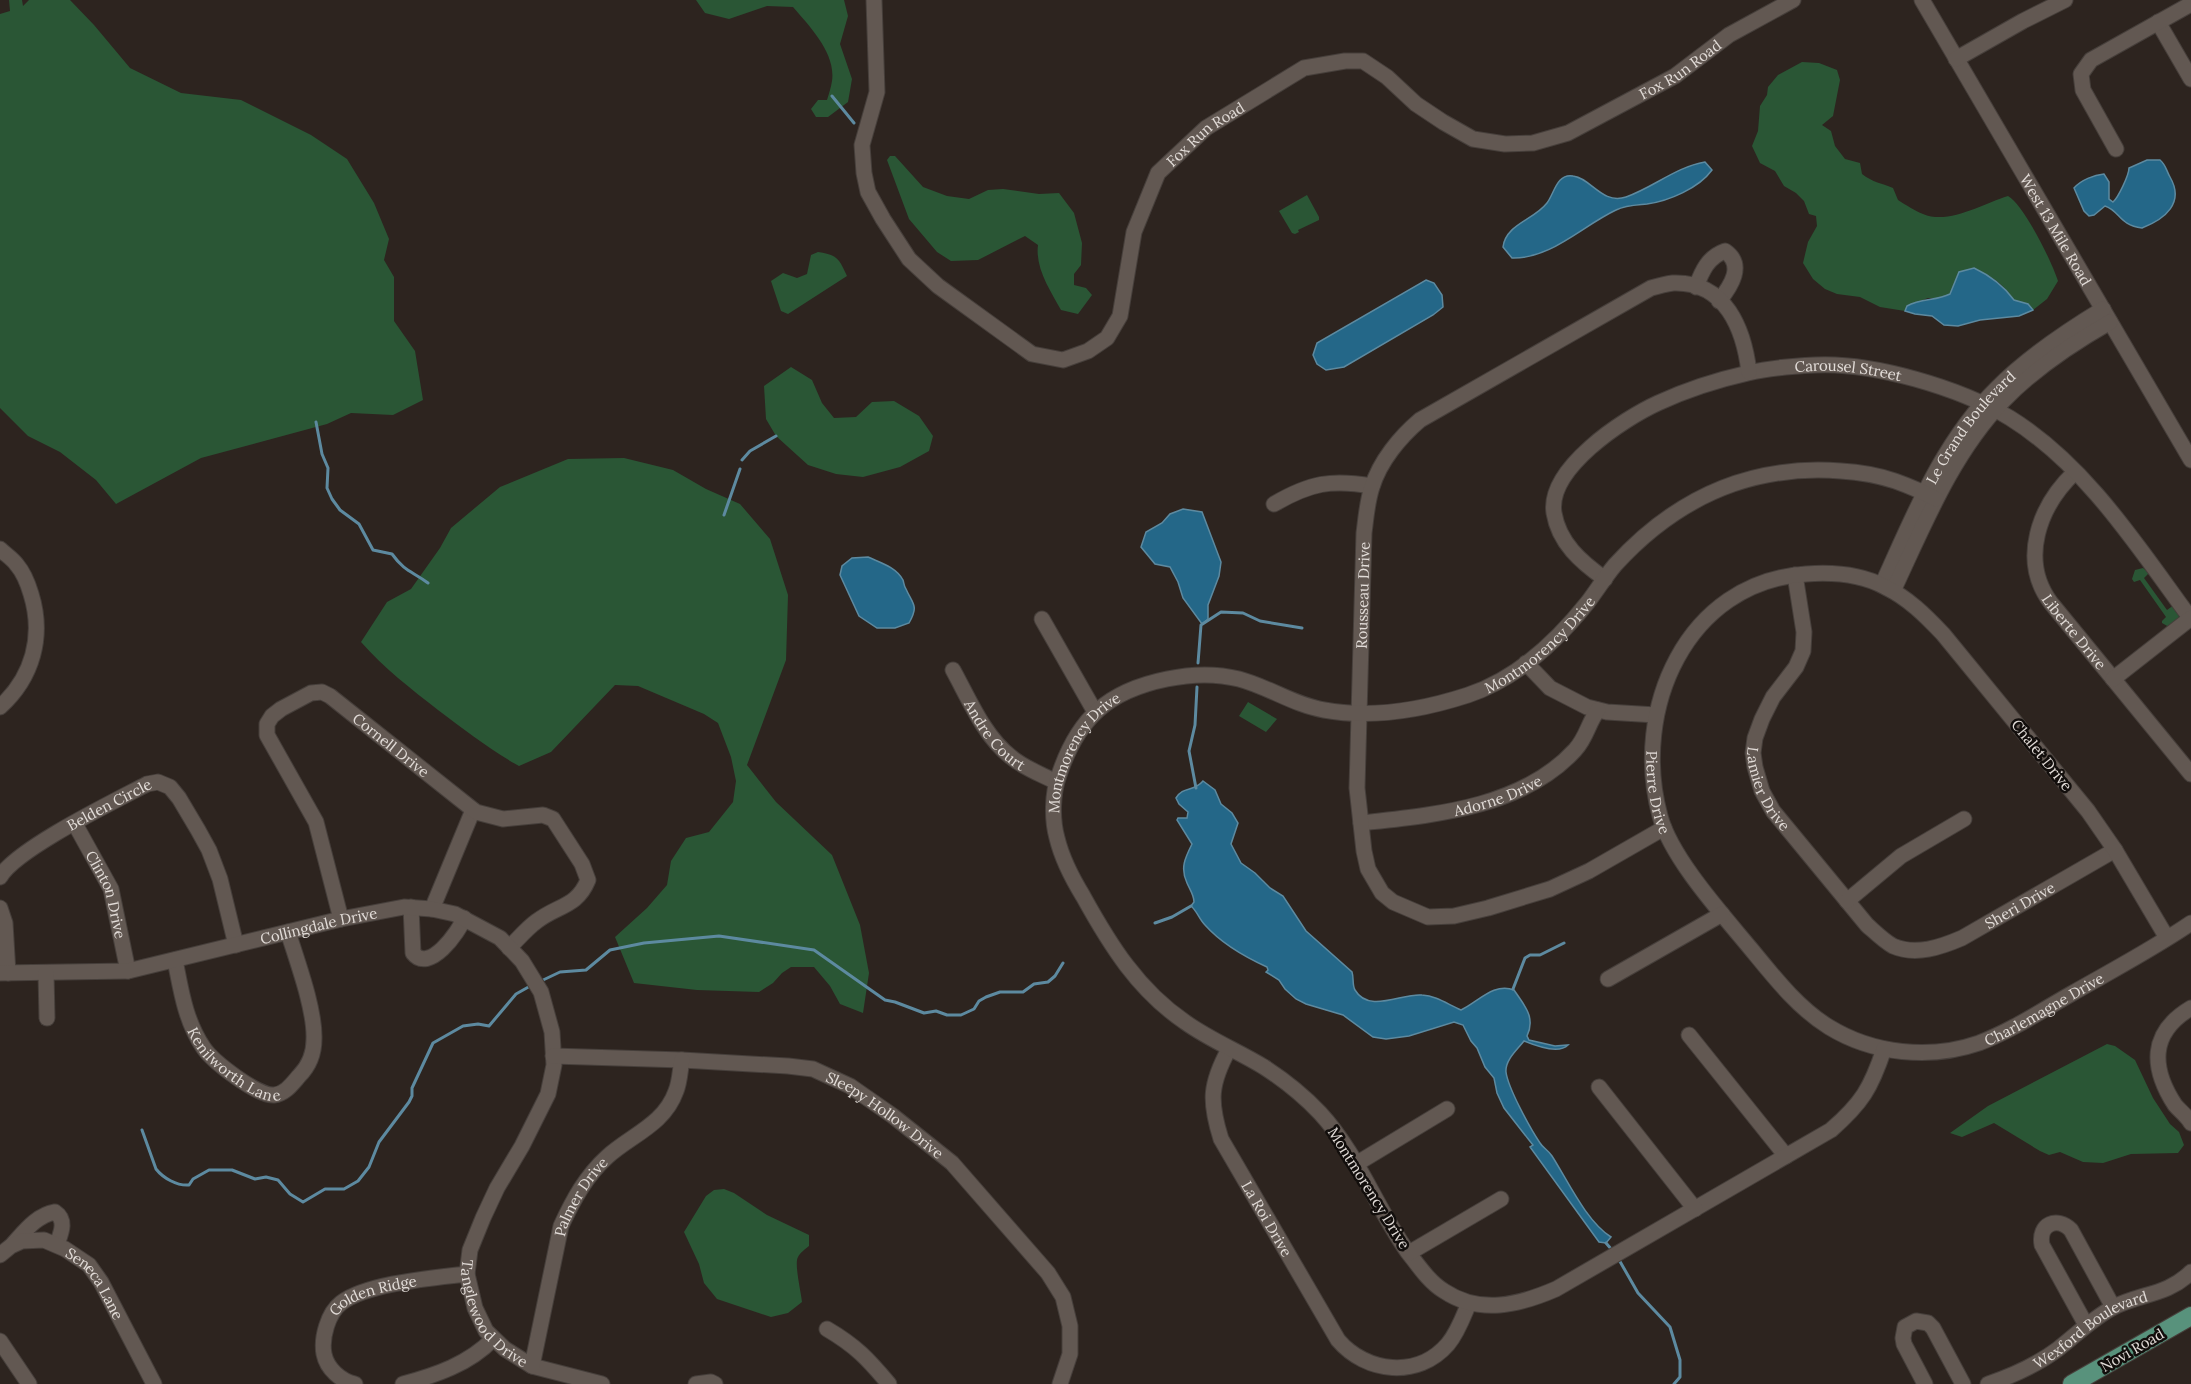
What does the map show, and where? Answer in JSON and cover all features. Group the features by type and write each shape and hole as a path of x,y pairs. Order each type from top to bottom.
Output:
{"main road":[{"name":"Novi Road","path":"2072,1384 2191,1316"}],"street":[{"name":"Fox Run Road","path":"874,0 877,92 862,146 868,192 909,260 938,286 1032,354 1063,360 1088,351 1107,338 1120,316 1134,232 1158,173 1206,128 1304,68 1345,61 1363,61 1387,77 1416,105 1473,139 1505,144 1533,143 1568,133 1675,76 1729,35 1793,0"},
{"name":"West 13 Mile Road","path":"1922,0 2191,460"},
{"path":"1956,59 2065,0"},
{"path":"2116,149 2083,90 2081,74 2091,60 2191,4"},
{"path":"2158,22 2191,79"},
{"path":"1696,287 1708,261 1725,251 1731,256 1735,265 1734,276 1719,300"},
{"name":"Rousseau Drive","path":"1664,828 1589,871 1550,889 1454,916 1428,917 1393,902 1382,893 1374,881 1364,851 1357,788 1364,533 1372,486 1393,448 1404,433 1420,420 1651,288 1674,283 1708,291 1719,300 1727,307 1742,332 1749,372"},
{"name":"Le Grand Boulevard","path":"1887,588 1930,496 1971,442 1988,408 2092,332 2107,316"},
{"name":"Carousel Street","path":"1605,579 1571,551 1561,534 1553,511 1555,494 1564,476 1579,457 1609,433 1656,404 1710,383 1749,372 1816,365 1898,374 1932,384 1988,408 2028,431 2062,458 2115,517 2191,618"},
{"name":"Montmorency Drive","path":"1884,1049 1875,1077 1862,1100 1831,1131 1556,1289 1530,1300 1507,1305 1485,1306 1469,1303 1442,1291 1427,1277 1386,1218 1356,1164 1331,1127 1292,1086 1260,1065 1182,1021 1142,986 1120,960 1067,869 1056,836 1054,806 1056,782 1066,756 1080,730 1095,712 1121,693 1142,684 1184,675 1210,674 1246,681 1302,705 1323,710 1374,714 1432,707 1479,691 1526,663 1564,631 1640,539 1664,519 1708,493 1759,477 1794,470 1861,473 1893,480 1930,496"},
{"name":"Liberte Drive","path":"2075,472 2066,481 2041,520 2035,542 2034,562 2041,588 2191,774"},
{"path":"1274,504 1296,491 1316,484 1340,482 1372,486"},
{"path":"0,549 17,564 27,582 35,608 37,630 34,654 23,681 0,707"},
{"name":"Pierre Drive","path":"1884,1049 1867,1046 1828,1027 1803,1007 1722,914 1681,860 1660,816 1654,780 1652,743 1656,715 1667,676 1692,636 1723,602 1765,581 1795,575 1821,573 1852,576 1887,588"},
{"name":"Lamier Drive","path":"1795,575 1804,632 1803,651 1796,667 1773,697 1755,738 1753,753 1762,791 1773,811 1868,925 1894,946 1919,950"},
{"name":"Chalet Drive","path":"1887,588 1920,610 1943,634 2088,811 2115,850 2167,938"},
{"path":"2113,679 2191,618"},
{"path":"1042,619 1095,712"},
{"path":"1526,663 1550,688 1587,707 1656,715"},
{"name":"Andre Court","path":"952,670 993,739 1009,756 1056,782"},
{"name":"Cornell Drive","path":"341,919 316,822 267,735 267,724 272,716 311,693 322,692 330,696 473,810 503,819 543,815 554,819 582,864 588,880 583,892 568,904 537,920 509,948"},
{"name":"Adorne Drive","path":"1361,823 1434,815 1464,808 1498,798 1533,782 1553,771 1576,749 1587,734 1598,710"},
{"name":"Belden Circle","path":"0,877 8,866 36,846 147,784 158,782 170,787 179,798 212,856 236,945"},
{"path":"432,909 473,810"},
{"path":"1847,901 1901,856 1964,819"},
{"name":"Clinton Drive","path":"75,824 111,889 128,970"},
{"name":"Sheri Drive","path":"1919,950 1941,947 1962,938 2115,850"},
{"name":"Collingdale Drive","path":"4,973 128,970 341,919 404,907 432,909 464,918 500,938 522,961 541,992 552,1032 553,1056"},
{"path":"411,907 413,953 422,959 430,957 448,944 460,929 464,918"},
{"path":"0,908 7,939 4,973"},
{"path":"1608,979 1722,914"},
{"name":"Charlemagne Drive","path":"1884,1049 1901,1052 1942,1052 1978,1043 2024,1022 2191,924"},
{"name":"Kenilworth Lane","path":"175,960 189,1022 203,1048 215,1061 243,1082 274,1095 288,1089 305,1070 311,1060 314,1041 304,986 288,932"},
{"path":"46,973 47,1018"},
{"path":"2191,1008 2165,1031 2156,1054 2163,1083 2177,1108 2191,1123"},
{"path":"1689,1035 1786,1156"},
{"name":"La Roi Drive","path":"1229,1049 1218,1069 1213,1086 1213,1113 1221,1139 1338,1340 1347,1351 1376,1366 1408,1368 1430,1359 1447,1345 1458,1330 1469,1303"},
{"name":"Sleepy Hollow Drive","path":"553,1056 788,1066 813,1069 850,1086 893,1116 952,1163 1048,1273 1063,1297 1070,1326 1070,1354 1060,1384"},
{"name":"Tanglewood Drive","path":"553,1056 554,1065 548,1094 522,1146 496,1188 470,1250 467,1274 475,1308 486,1331 493,1339 532,1366 602,1384"},
{"name":"Palmer Drive","path":"532,1366 561,1226 592,1171 605,1158 663,1115 677,1090 682,1060"},
{"path":"1599,1087 1695,1209"},
{"path":"1356,1164 1447,1109"},
{"path":"1409,1253 1501,1199"},
{"path":"5,1250 35,1221 51,1212 58,1214 62,1221 57,1244"},
{"path":"2086,1325 2042,1245 2042,1234 2048,1224 2060,1223 2071,1230 2113,1307"},
{"name":"Seneca Lane","path":"5,1250 32,1239 44,1240 57,1244 93,1270 154,1384"},
{"name":"Wexford Boulevard","path":"1988,1384 2008,1377 2055,1352 2086,1325 2113,1307 2172,1287 2191,1272"},
{"name":"Golden Ridge","path":"355,1384 345,1382 330,1369 324,1355 326,1325 339,1304 362,1292 412,1280 467,1274"},
{"path":"1925,1384 1903,1338 1905,1327 1916,1321 1928,1323 1933,1328 1963,1384"},
{"path":"827,1329 860,1350 890,1384"},
{"path":"403,1384 442,1372 475,1354 493,1339"},
{"path":"0,1341 29,1384"},
{"path":"1372,1382 1376,1366"},
{"path":"696,1384 711,1382 716,1384"}],"green space":[{"path":"9,0 22,0 23,6 29,0 70,0 130,68 181,93 241,100 311,135 347,159 374,203 389,239 384,260 394,277 394,321 415,351 423,400 393,415 351,413 327,424 201,458 116,504 96,480 60,452 28,436 0,408 0,14 10,11"},
{"path":"696,0 844,0 848,16 840,44 852,79 848,102 828,117 816,117 811,109 818,100 827,100 832,71 830,60 820,41 793,7 767,6 729,19 705,13"},
{"path":"1802,62 1819,63 1837,70 1840,80 1833,116 1822,125 1831,131 1835,146 1845,159 1860,163 1862,174 1866,177 1893,188 1898,200 1914,210 1933,217 1966,212 2008,196 2014,201 2037,235 2058,281 2047,299 2033,310 2028,304 2014,300 2002,285 1991,278 1959,272 1950,294 1942,298 1928,298 1907,306 1905,311 1880,307 1860,297 1837,294 1825,289 1813,279 1803,263 1808,242 1817,226 1816,216 1809,214 1804,201 1784,186 1775,171 1760,163 1752,146 1758,131 1760,106 1767,95 1768,87 1778,75"},
{"path":"890,156 895,156 923,187 947,196 969,199 988,190 1003,189 1039,194 1059,193 1074,213 1082,243 1081,265 1074,274 1074,285 1086,288 1092,295 1078,314 1061,310 1041,270 1038,245 1025,236 978,260 951,261 937,252 909,219 887,160"},
{"path":"1307,195 1319,220 1298,230 1299,232 1295,234 1292,233 1279,211"},
{"path":"818,252 837,259 847,276 788,314 781,311 771,281 783,273 797,278 807,274 811,255"},
{"path":"791,367 812,380 822,403 834,418 856,417 872,402 894,401 919,416 933,436 929,451 900,467 863,477 836,474 808,465 776,436 766,419 764,386"},
{"path":"624,458 673,470 706,489 740,504 770,539 788,595 786,660 747,765 776,802 832,855 860,925 869,973 863,1013 840,1004 830,986 814,967 791,967 759,992 697,990 634,983 615,937 647,908 667,885 671,861 686,838 709,832 733,802 736,781 731,757 718,723 704,714 638,686 615,685 551,752 519,766 488,747 428,702 388,669 361,642 387,602 411,589 451,528 500,487 568,459"},
{"path":"2143,568 2149,573 2144,578 2167,610 2174,605 2179,615 2179,620 2169,627 2162,623 2166,617 2140,580 2134,582 2132,579 2135,570"},
{"path":"1248,702 1277,719 1266,732 1239,716"},
{"path":"2107,1044 2115,1046 2135,1060 2153,1098 2170,1124 2179,1132 2184,1145 2178,1153 2131,1154 2103,1163 2083,1162 2060,1152 2049,1155 1994,1123 1962,1137 1950,1133 1988,1106"},
{"path":"724,1189 767,1215 809,1235 809,1246 797,1260 802,1302 788,1313 771,1317 717,1299 704,1283 699,1264 684,1232 706,1196 714,1190"}],"water":[{"path":"2147,160 2160,160 2174,186 2174,202 2165,215 2142,228 2129,224 2105,206 2094,215 2089,216 2084,211 2074,188 2077,185 2088,178 2104,174 2109,182 2109,199 2113,202 2123,186 2129,168"},
{"path":"1705,162 1712,170 1683,193 1665,200 1620,208 1540,253 1512,258 1503,247 1509,233 1547,203 1563,178 1573,176 1579,178 1603,194 1618,198 1636,193 1684,168"},
{"path":"1974,268 1996,281 2014,300 2028,304 2033,310 2019,316 1980,320 1958,326 1944,325 1932,316 1905,311 1912,303 1950,294 1959,272"},
{"path":"1426,280 1434,283 1442,295 1443,307 1433,315 1344,367 1326,370 1317,364 1313,355 1317,343"},
{"path":"1183,509 1202,512 1221,562 1219,576 1208,605 1208,619 1202,624 1183,598 1170,567 1155,564 1141,547 1146,532 1162,523 1170,514"},
{"path":"868,557 883,563 903,580 914,605 914,612 909,623 895,628 877,628 859,616 840,575 842,566 852,558"},
{"path":"1203,781 1215,790 1221,804 1232,813 1238,823 1231,844 1241,863 1283,896 1306,931 1352,972 1354,988 1361,997 1377,1002 1422,995 1461,1010 1486,994 1507,988 1514,990 1528,1012 1530,1023 1527,1036 1529,1040 1555,1046 1568,1045 1564,1048 1553,1049 1524,1041 1509,1059 1506,1072 1515,1098 1540,1143 1552,1156 1593,1221 1611,1237 1606,1243 1599,1242 1530,1147 1533,1145 1504,1108 1497,1093 1494,1078 1485,1067 1463,1025 1454,1022 1409,1036 1386,1039 1373,1037 1343,1015 1296,999 1279,980 1266,972 1267,967 1226,944 1203,923 1191,906 1194,902 1193,897 1184,873 1185,859 1192,844 1177,820 1187,818 1188,812 1176,798 1182,792 1196,787"}],"waterway":[{"path":"832,96 854,123"},
{"path":"316,422 322,454 328,468 327,488 332,499 340,510 359,524 373,550 392,554 405,568 428,583"},
{"path":"742,460 750,451 776,436"},
{"path":"724,515 740,469"},
{"path":"1198,663 1201,625 1221,612 1243,613 1260,621 1302,628"},
{"path":"1196,788 1189,751 1195,725 1197,687"},
{"path":"1155,923 1172,917 1191,906"},
{"path":"541,981 560,972 586,970 610,950 644,943 719,936 814,950 885,1000 924,1013 936,1011 947,1015 961,1015 974,1009 979,1001 986,997 1000,992 1023,992 1034,984 1048,982 1063,963"},
{"path":"1513,989 1525,958 1530,955 1540,955 1564,943"},
{"path":"142,1130 156,1169 175,1183 189,1185 193,1179 209,1170 232,1170 255,1179 266,1177 278,1180 290,1194 303,1202 325,1189 344,1189 358,1181 369,1167 379,1142 409,1102 412,1088 433,1043 463,1026 478,1024 489,1026 516,994 532,985"},
{"path":"1606,1243 1612,1250"},
{"path":"1618,1258 1638,1293 1670,1327 1680,1360 1680,1377 1674,1384"}]}
